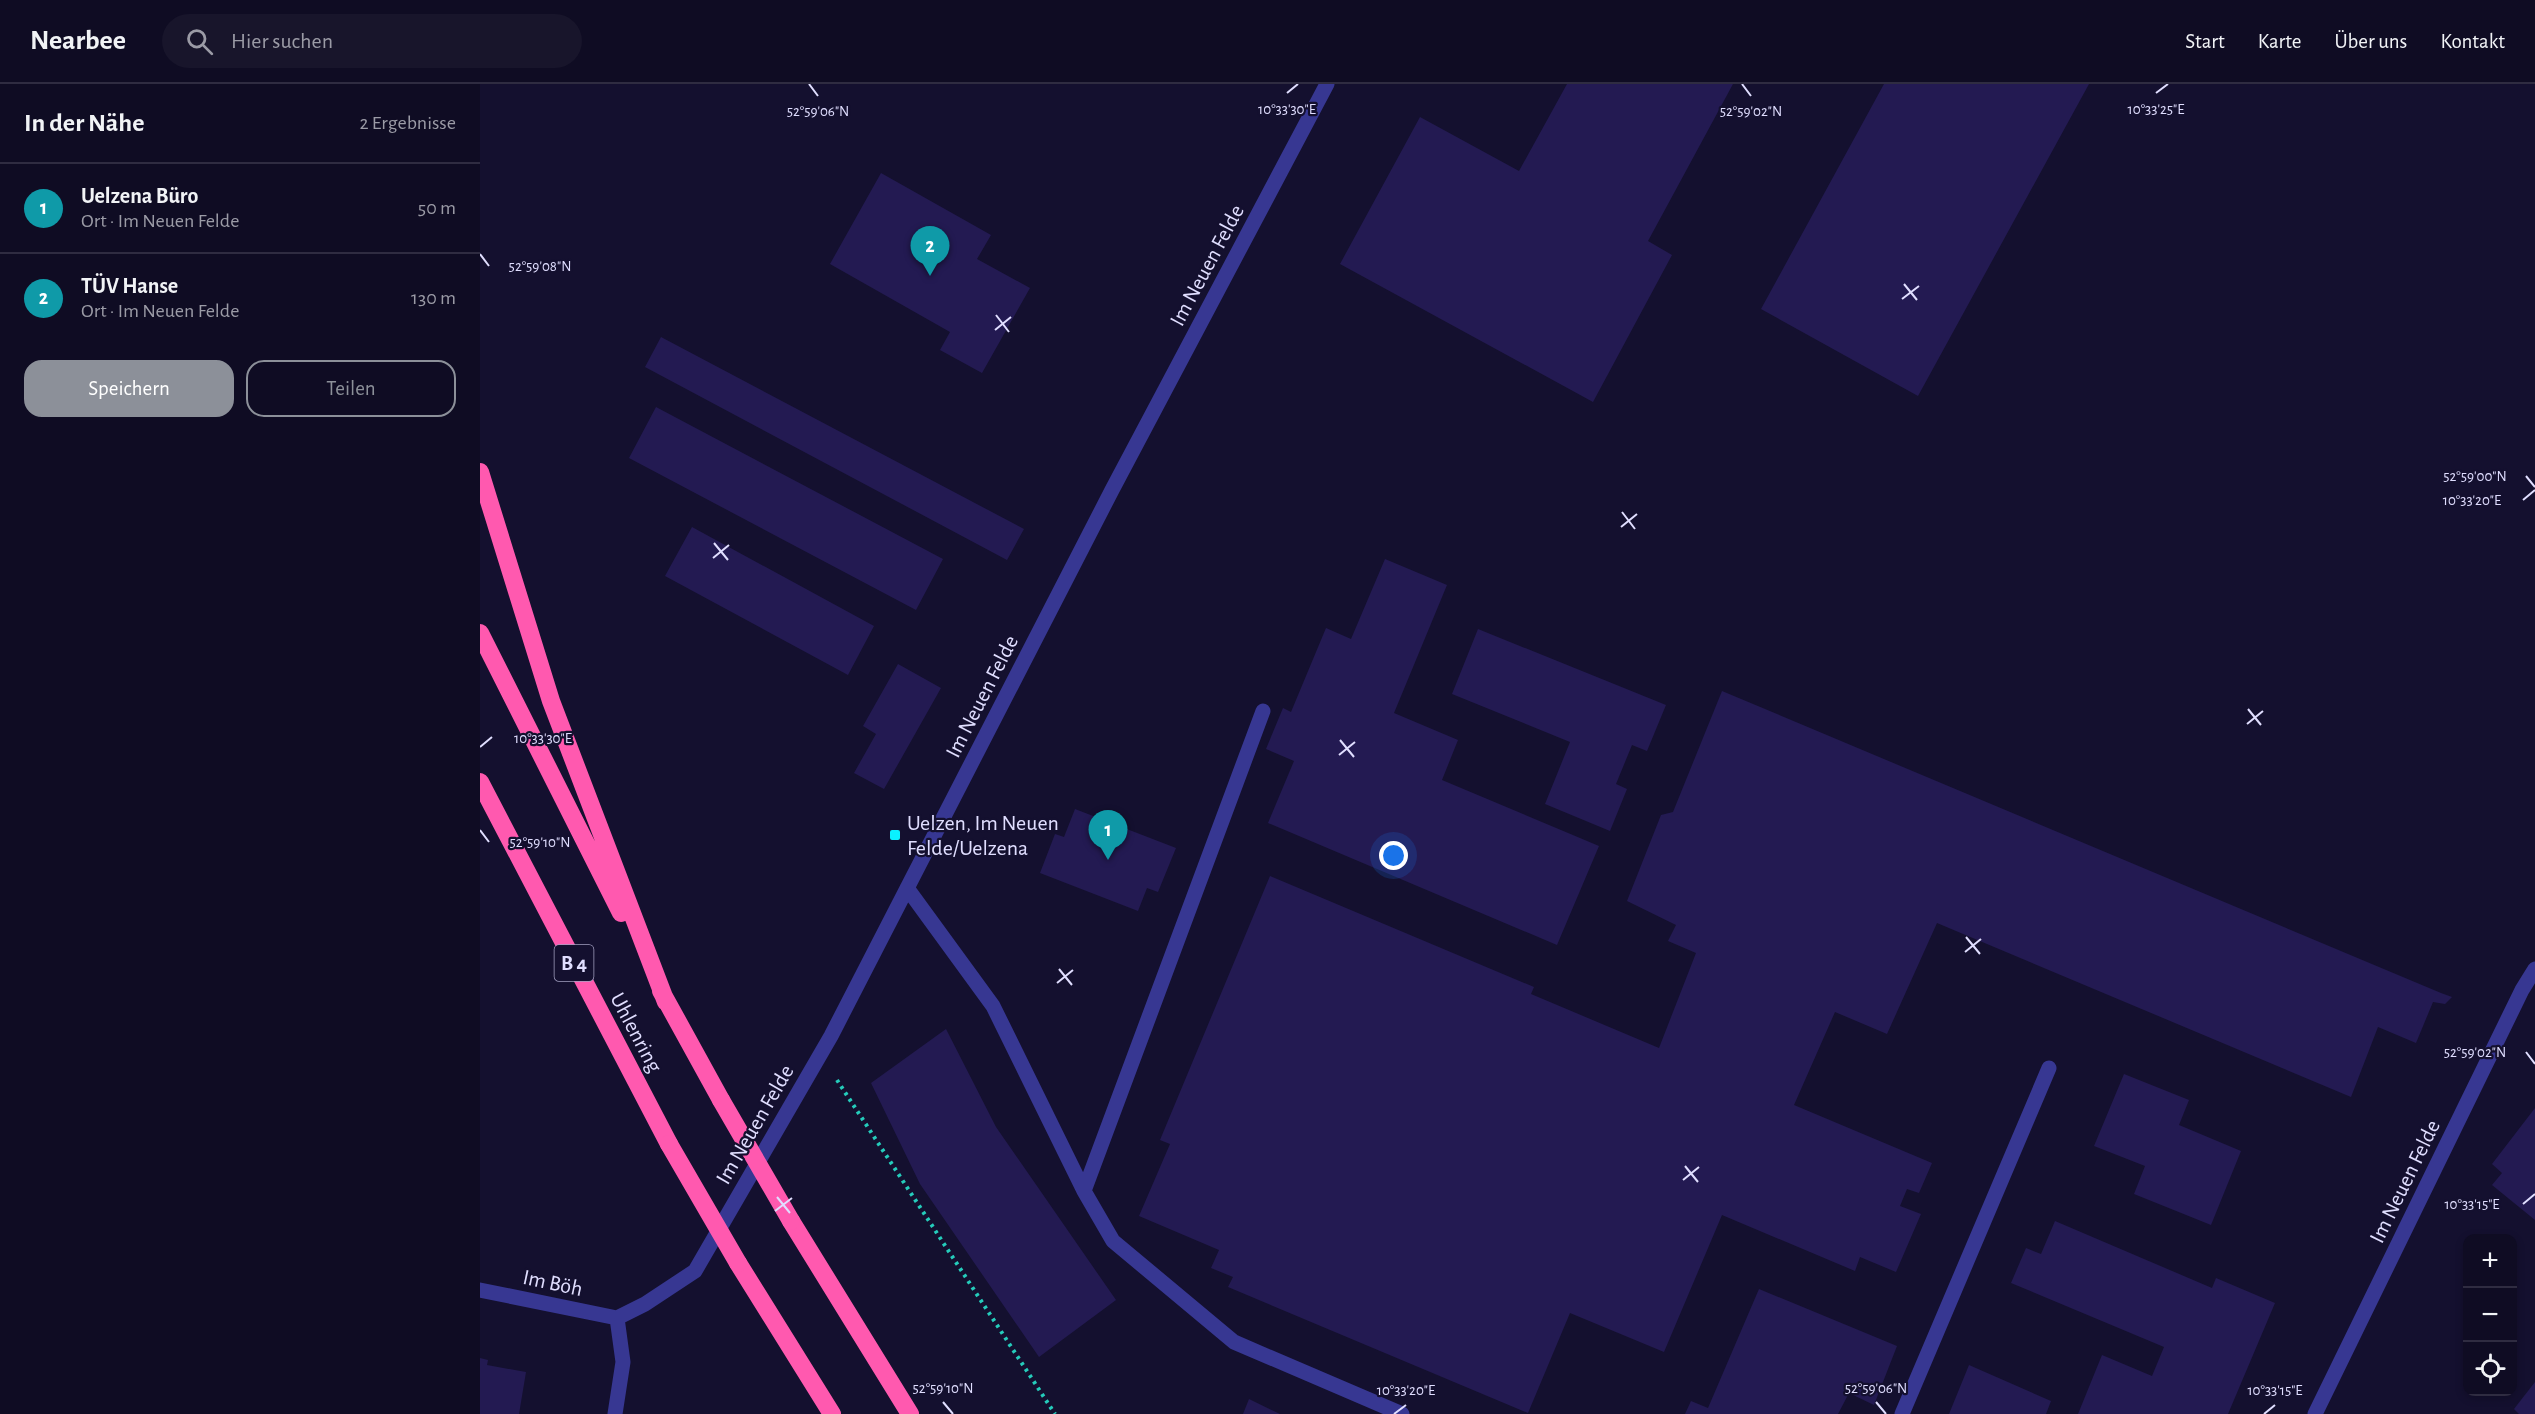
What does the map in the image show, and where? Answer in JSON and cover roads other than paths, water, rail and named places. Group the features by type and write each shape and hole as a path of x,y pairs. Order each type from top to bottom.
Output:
{"highway":[{"path":"480,472 551,701 666,1002"},
{"path":"480,633 666,1002 791,1221 910,1414"},
{"name":"Uhlenring","path":"480,782 669,1144 738,1263 832,1414"}],"street":[{"name":"Im Neuen Felde","path":"617,1318 645,1304 695,1271 831,1036 1112,490 1328,84"},
{"path":"1084,1191 1263,711"},
{"path":"907,888 993,1006 1084,1191 1113,1241 1234,1342 1402,1414"},
{"name":"Im Neuen Felde","path":"2315,1414 2522,990 2535,969"},
{"path":"1902,1414 2049,1068"},
{"name":"Im Böh","path":"480,1290 617,1318"},
{"path":"615,1414 623,1362 617,1318"}],"place":[{"name":"TÜV Hanse","path":"930,276"},
{"name":"Uelzen, Im Neuen Felde/Uelzena","path":"895,835"},
{"name":"Uelzena Büro","path":"1108,860"}]}
